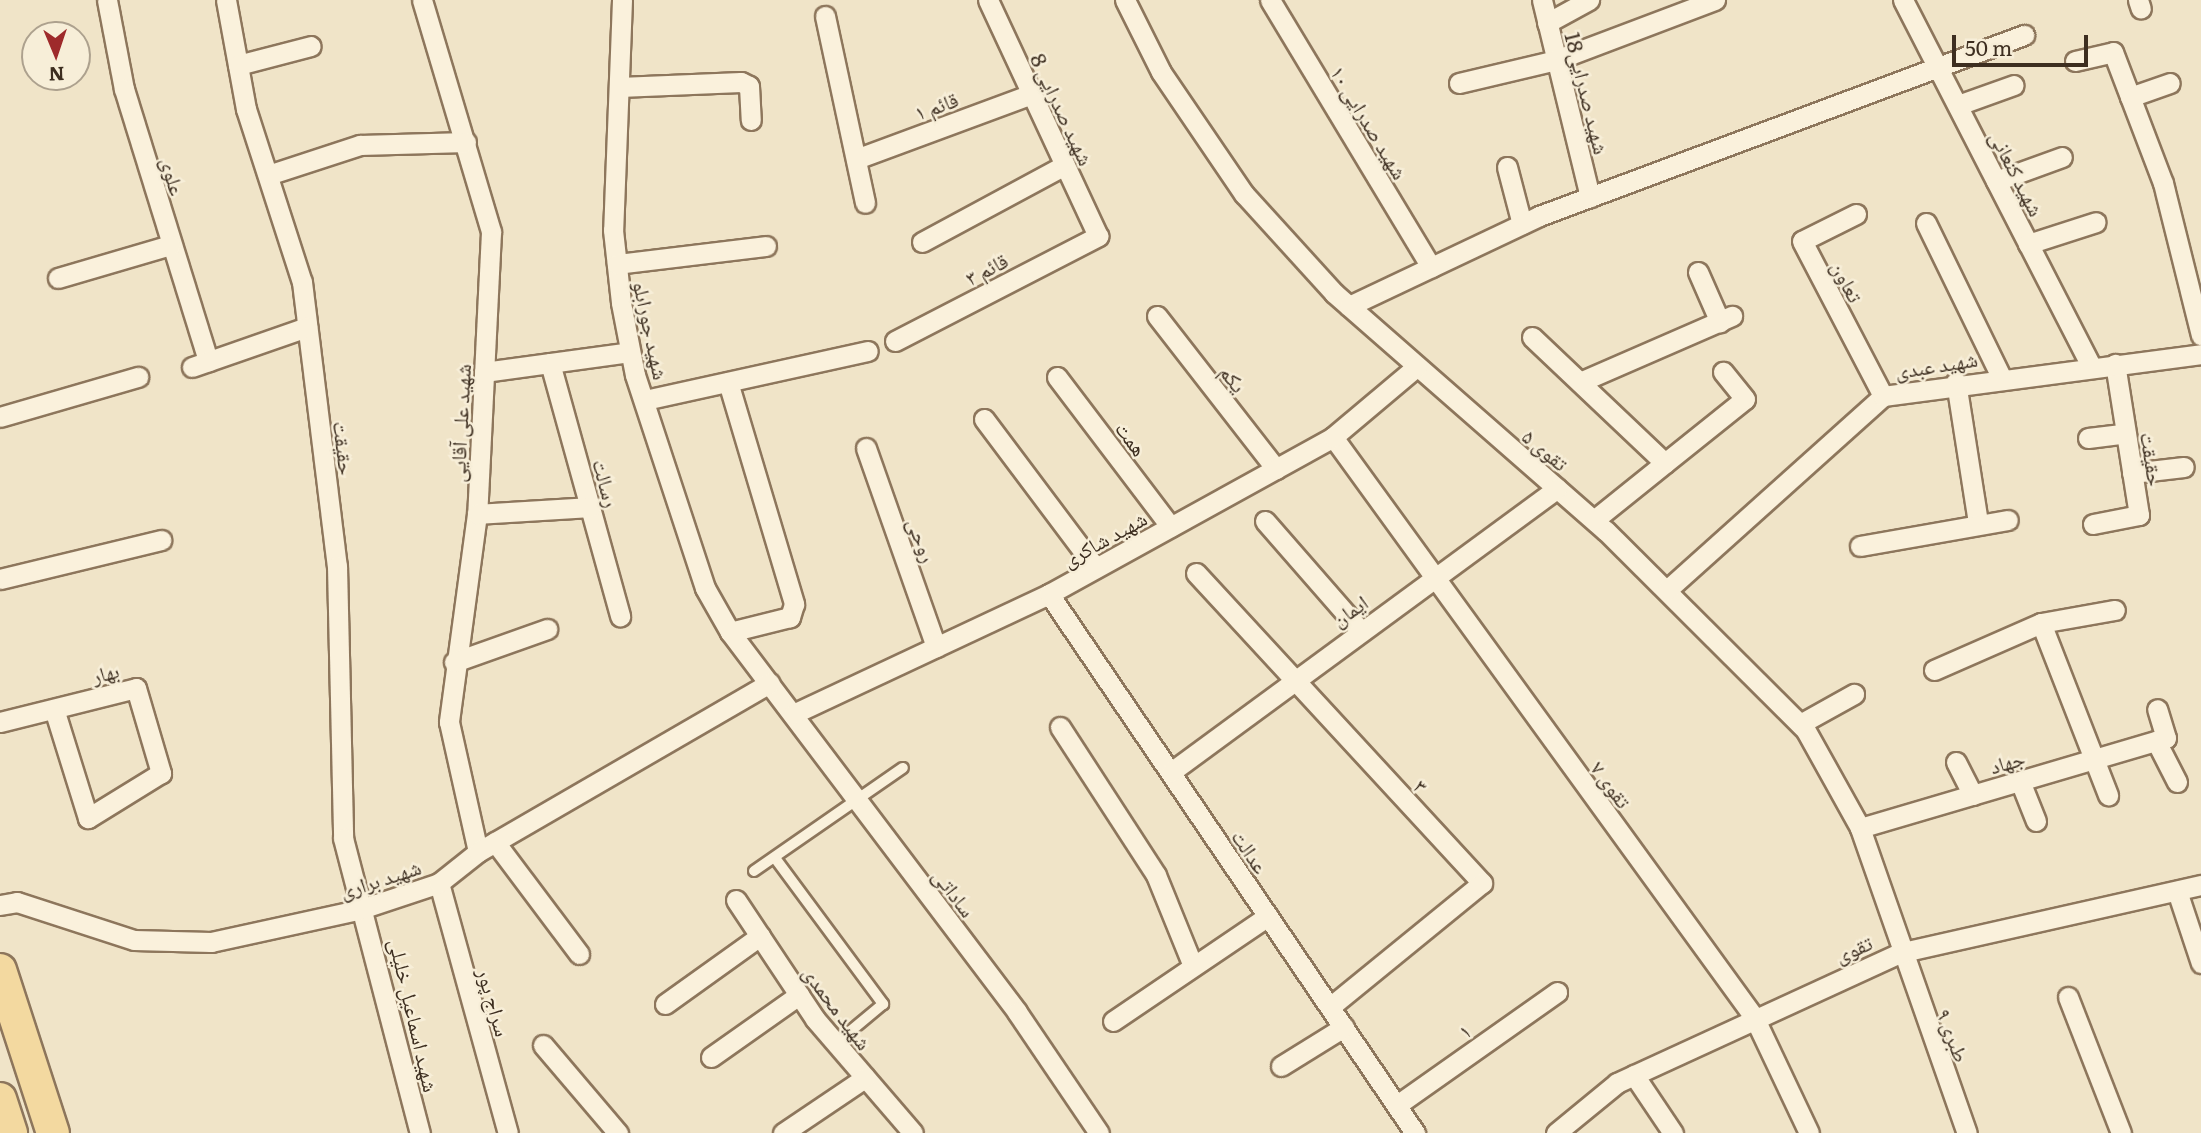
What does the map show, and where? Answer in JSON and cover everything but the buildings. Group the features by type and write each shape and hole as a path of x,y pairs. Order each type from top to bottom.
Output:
{"main road":[{"path":"0,970 53,1133"},
{"path":"0,1099 11,1133"}],"street":[{"name":"علوی","path":"107,0 124,89 170,245 200,364 307,327"},
{"name":"حقیقت","path":"226,0 238,65 268,175 302,282 337,566 343,838 358,910"},
{"name":"شهید علی آقایی","path":"422,0 491,232 477,514 454,662 449,722 478,852"},
{"name":"شهید جورابلو","path":"622,0 617,264 630,352 705,588 730,632 768,683"},
{"name":"شهید صدرایی 8","path":"988,0 1098,236"},
{"name":"تقوی ۵","path":"1125,0 1161,72 1244,194 1349,306 1594,520 1800,724 1860,828 1899,953"},
{"name":"شهید صدرایی ۱۰","path":"1270,0 1431,267"},
{"name":"شهید صدرایی18","path":"1542,0 1590,197"},
{"path":"1547,23 1589,0"},
{"path":"1460,83 1556,60 1715,0"},
{"name":"شهید کنعانی","path":"1903,0 2091,366"},
{"path":"825,16 865,202"},
{"path":"1349,306 1522,224 1937,64 2024,35"},
{"path":"238,65 311,46"},
{"path":"2075,61 2113,52 2163,183 2201,335"},
{"path":"619,87 741,82 749,86 751,120"},
{"path":"2130,97 2170,83"},
{"path":"1958,106 2014,85"},
{"name":"قائم ۱","path":"856,159 1032,94"},
{"path":"268,175 360,145 466,142"},
{"path":"1996,181 2062,157"},
{"path":"922,242 1065,165"},
{"path":"1507,167 1522,224"},
{"name":"تعاون","path":"1856,214 1802,242 1882,396"},
{"path":"2028,244 2096,222"},
{"path":"1926,223 2001,377"},
{"name":"قائم ۳","path":"895,341 1098,236"},
{"path":"58,278 170,245"},
{"path":"617,264 766,246"},
{"path":"1580,382 1726,319 1698,272"},
{"name":"یکم","path":"1157,316 1276,469"},
{"path":"1532,337 1665,463"},
{"path":"645,400 868,351"},
{"path":"484,372 630,352"},
{"name":"شهید عبدی","path":"1667,590 1882,396 1956,382 2201,354"},
{"name":"رسالت","path":"550,363 620,616"},
{"name":"حقیقت","path":"2093,524 2139,515 2115,364"},
{"name":"شهید شاکری","path":"793,714 1049,594 1276,469 1333,437 1416,367"},
{"path":"1594,520 1745,399 1723,372"},
{"path":"0,417 138,377"},
{"name":"همت","path":"1057,377 1171,527"},
{"path":"728,382 794,604 790,617 730,632"},
{"path":"1956,382 1978,522"},
{"path":"984,419 1096,568"},
{"path":"2088,438 2126,433"},
{"name":"تقوی ۷","path":"1333,437 1754,1017 1809,1133"},
{"name":"روحی","path":"866,448 936,647"},
{"path":"2132,473 2184,467"},
{"name":"ایمان","path":"1171,772 1293,678 1557,488"},
{"path":"477,514 590,507"},
{"path":"1860,546 1978,522 2008,520"},
{"path":"1265,521 1360,630"},
{"path":"0,579 161,540"},
{"name":"۳","path":"1196,573 1482,883 1330,1007"},
{"name":"عدالت","path":"1049,594 1415,1133"},
{"path":"1934,670 2041,623 2115,611"},
{"path":"2041,623 2108,795"},
{"path":"454,662 547,629"},
{"name":"شهید براری","path":"0,905 17,902 134,940 211,942 358,910 439,883 478,852 768,683"},
{"name":"ساداتی","path":"768,683 1017,1012 1099,1133"},
{"name":"بهار","path":"0,722 136,688 161,772 88,818 54,709"},
{"path":"1800,724 1853,694"},
{"path":"2157,709 2161,739 2177,782"},
{"path":"1060,727 1156,875 1194,966"},
{"name":"جهاد","path":"1860,828 2161,739"},
{"path":"1956,762 1973,794"},
{"path":"2020,781 2036,821"},
{"path":"495,842 579,954"},
{"name":"سراج پور","path":"439,883 508,1133"},
{"name":"تقوی","path":"1556,1133 1634,1075 1754,1017 1899,953 2201,885"},
{"path":"2177,891 2201,963"},
{"name":"شهید محمدی","path":"736,900 835,1044 913,1133"},
{"name":"شهید اسماعیل خلیلی","path":"358,910 372,933 421,1133"},
{"path":"1113,1021 1268,916"},
{"path":"665,1003 760,936"},
{"name":"طبری ۹","path":"1899,953 1967,1133"},
{"name":"۱","path":"1397,1105 1557,992"},
{"path":"711,1057 799,995"},
{"path":"2068,997 2121,1133"},
{"path":"1281,1066 1344,1027"},
{"path":"543,1045 618,1133"},
{"path":"1634,1075 1673,1133"},
{"path":"783,1133 865,1078"}],"lane":[{"path":"754,871 903,768"},
{"path":"775,858 883,1004 835,1044"}]}
